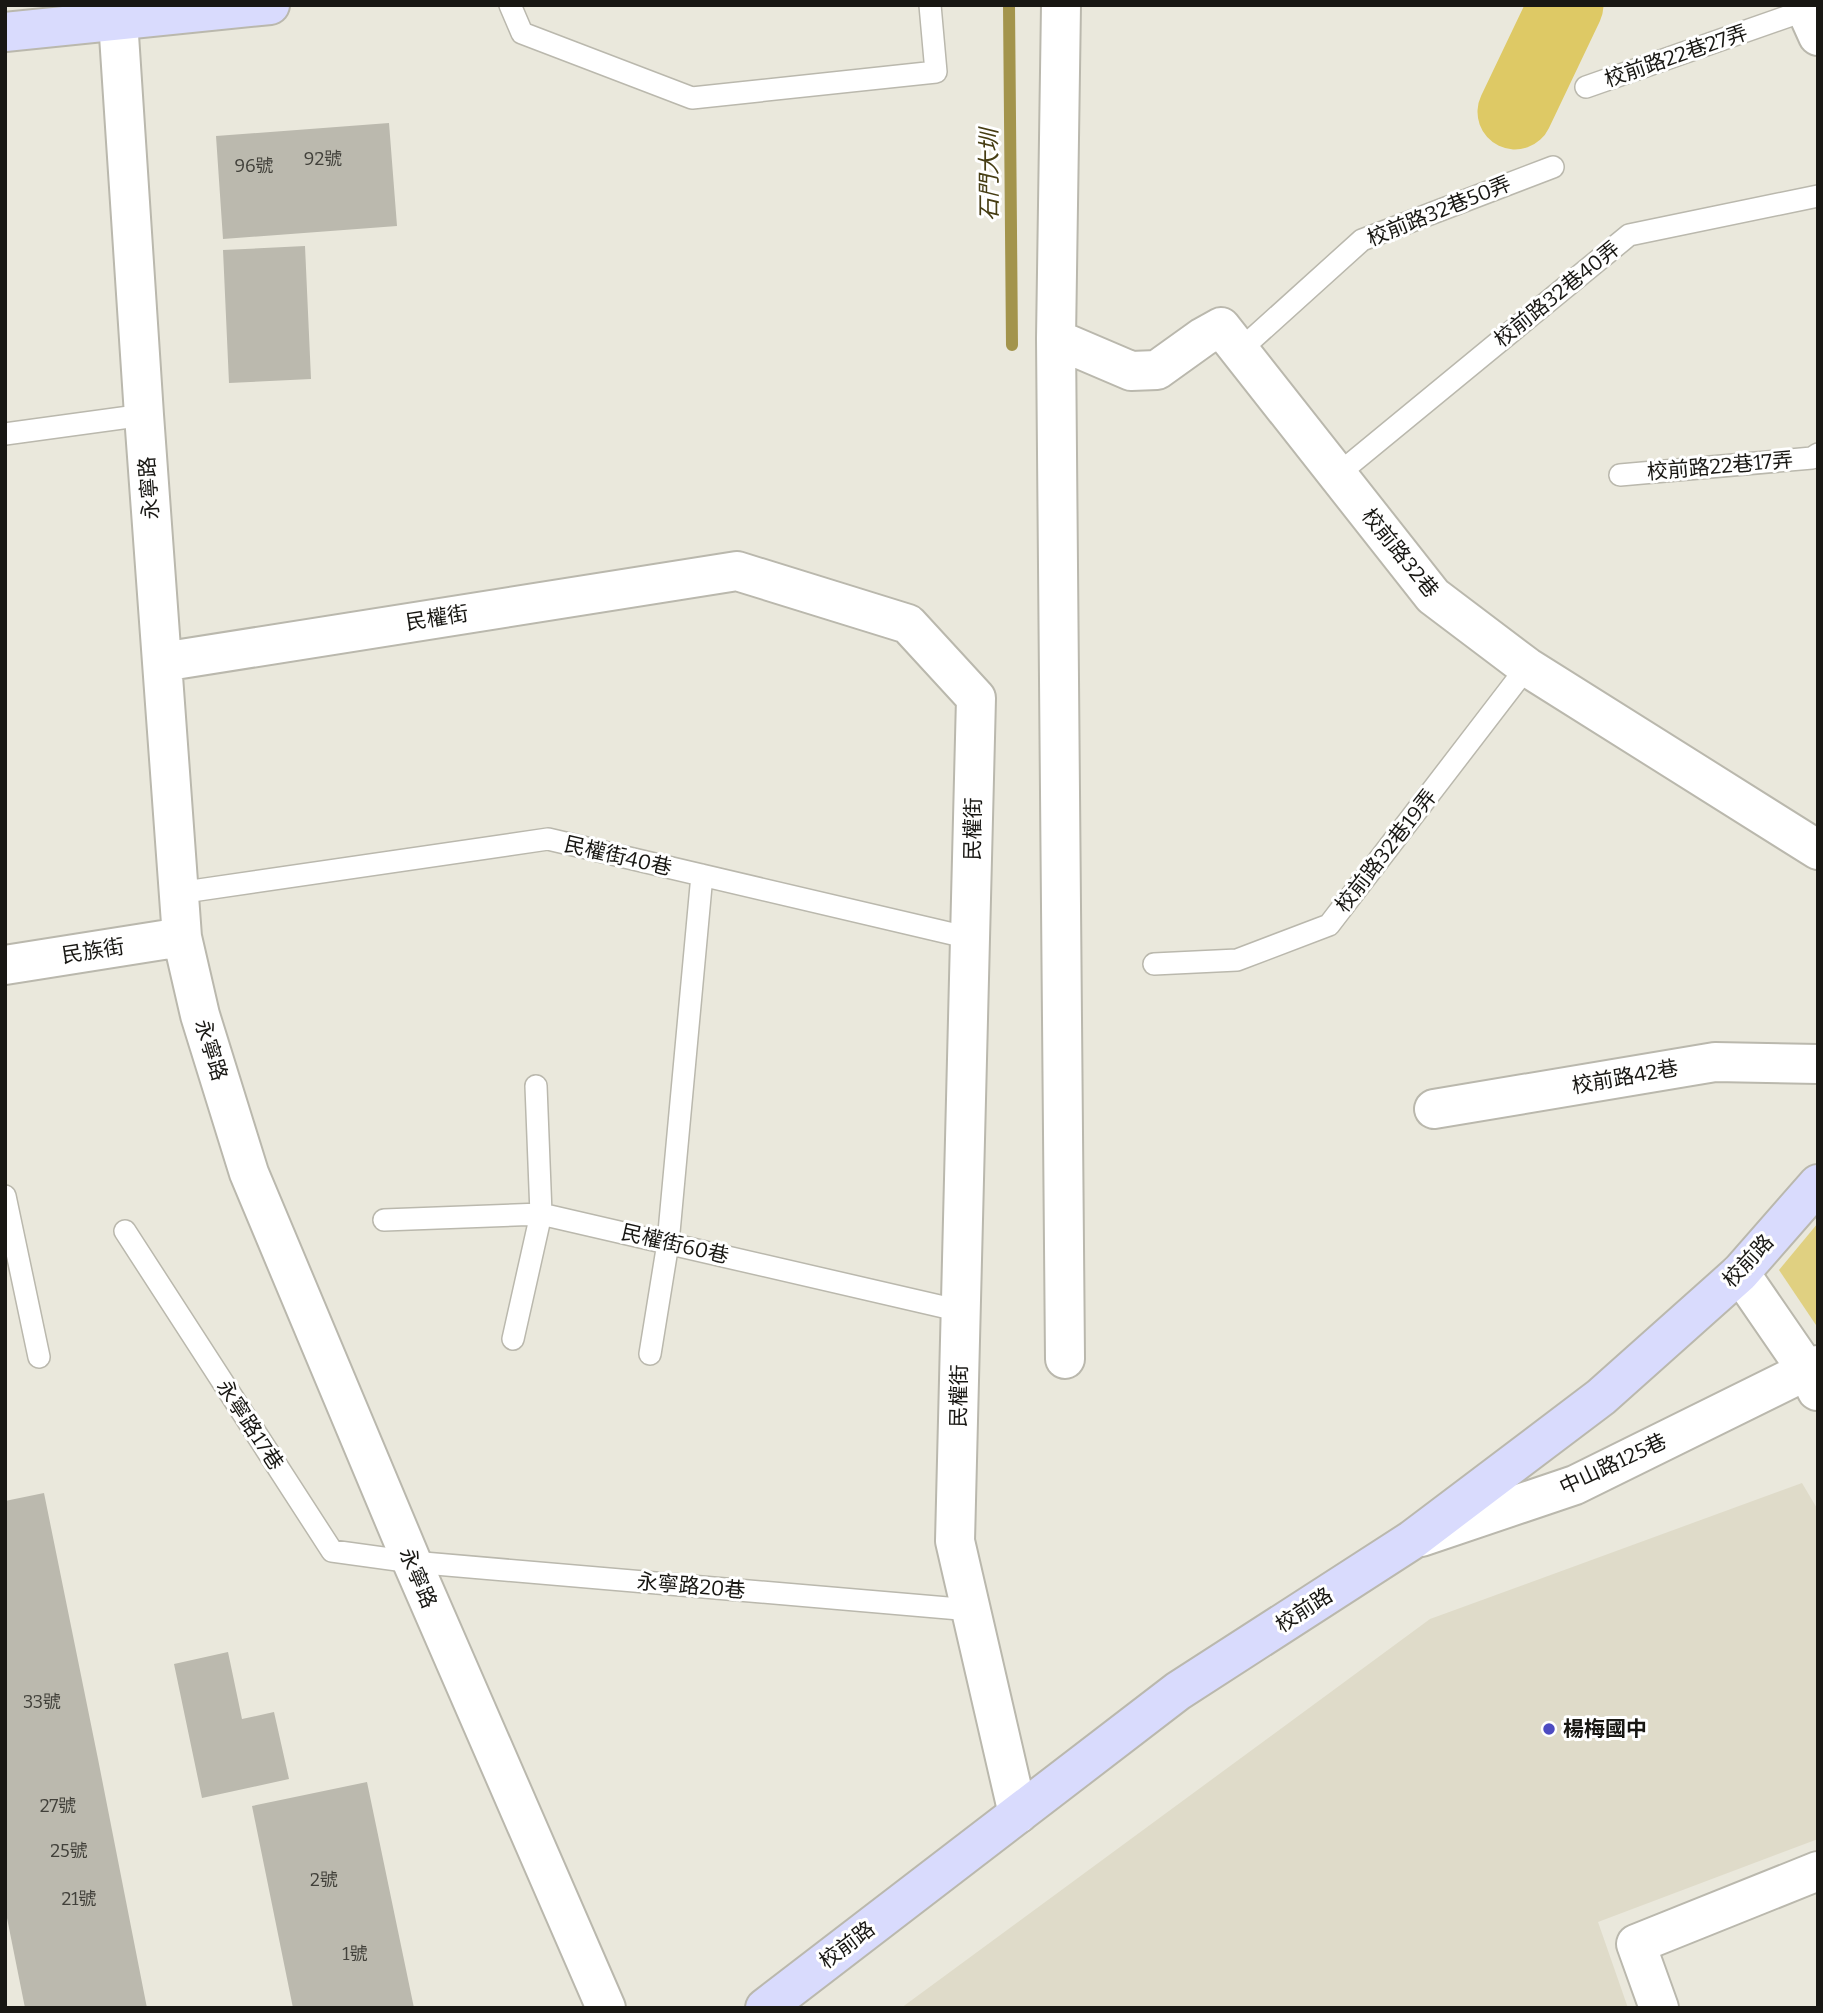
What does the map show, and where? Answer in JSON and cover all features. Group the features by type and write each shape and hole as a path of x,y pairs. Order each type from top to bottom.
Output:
{"street":[{"path":"5,32 117,13 270,5"},
{"path":"1061,5 1056,339 1065,1359"},
{"name":"永寧路","path":"117,13 178,893 182,937 200,1015 249,1173 412,1562 606,2008"},
{"name":"校前路32巷","path":"1056,339 1132,371 1157,370 1221,327 1433,596 1527,667 1818,850"},
{"name":"民權街","path":"163,662 737,571 908,624 976,698 956,1541 1018,1814"},
{"name":"民族街","path":"5,965 182,937"},
{"name":"校前路42巷","path":"1434,1109 1715,1062 1818,1064"},
{"name":"校前路","path":"765,2008 1178,1691 1412,1540 1601,1397 1740,1273 1818,1184"},
{"name":"中山路125巷","path":"1412,1540 1575,1485 1814,1376 1740,1273"},
{"path":"1659,2008 1636,1944 1818,1871"}],"lane":[{"path":"510,5 522,33 692,98 936,72 930,5"},
{"name":"校前路22巷27弄","path":"1586,88 1810,17"},
{"name":"校前路32巷50弄","path":"1239,351 1362,240 1553,167"},
{"name":"校前路32巷40弄","path":"1337,475 1629,235 1818,196"},
{"path":"5,434 144,415"},
{"name":"校前路22巷17弄","path":"1620,475 1812,458 1818,454"},
{"name":"校前路32巷19弄","path":"1154,964 1237,960 1329,925 1527,667"},
{"name":"民權街40巷","path":"178,893 548,839 970,938"},
{"path":"650,1354 668,1242 702,876"},
{"path":"513,1339 541,1214 536,1086"},
{"path":"5,1196 40,1357"},
{"name":"民權街60巷","path":"384,1220 541,1214 961,1311"},
{"name":"永寧路17巷","path":"125,1231 332,1551 412,1562"},
{"name":"永寧路20巷","path":"412,1562 971,1610"}],"shaded area":[{"path":"1818,1223 1818,1328 1779,1270"},
{"name":"楊梅國中","path":"1802,1483 1818,1510 1818,1839 1598,1922 1628,2008 901,2008 1430,1619"}],"building":[{"path":"389,123 397,226 223,239 216,136"},
{"path":"305,246 311,379 229,383 223,250"},
{"path":"44,1493 147,2008 25,2008 5,1908 5,1501"},
{"path":"228,1652 242,1719 274,1712 289,1779 202,1798 174,1664"},
{"path":"367,1782 414,2008 293,2008 252,1806"}],"waterway":[{"name":"石門大圳","path":"1009,5 1012,345"},
{"path":"1515,112 1566,5"}],"place":[{"name":"楊梅國中","path":"1549,1729"}]}
